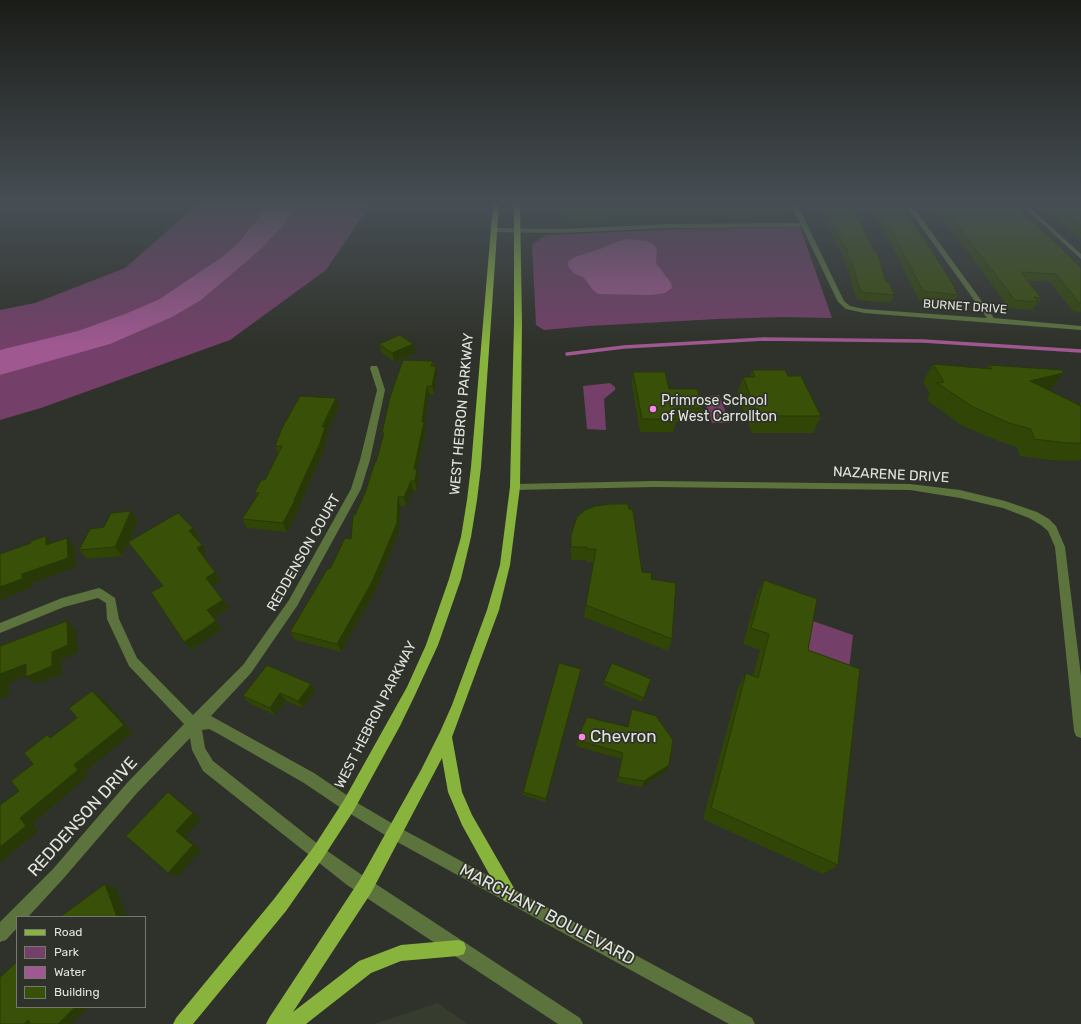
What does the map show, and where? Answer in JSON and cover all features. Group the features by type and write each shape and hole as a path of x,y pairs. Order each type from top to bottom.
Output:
{"main road":[{"name":"WEST HEBRON PARKWAY","path":"182,1024 280,905 318,853 349,805 411,691 432,645 455,580 466,537 476,467 492,252"},
{"path":"275,1024 365,887 395,833 445,737 474,662 494,604 506,559 515,487 518,252"},
{"path":"445,737 455,792 467,820 510,895"},
{"path":"292,1024 365,967 401,953 458,948"}],"street":[{"name":"BURNET DRIVE","path":"817,252 841,302 848,308 864,311 1081,328"},
{"path":"943,252 992,320"},
{"name":"REDDENSON COURT","path":"194,725 247,669 294,603 356,489 365,460 381,390 374,368"},
{"name":"NAZARENE DRIVE","path":"515,487 654,484 890,486 960,494 1021,510 1045,522 1057,537 1060,547 1081,731"},
{"path":"0,628 62,603 99,593 111,601 113,619 133,662 194,725 199,750 208,766 318,853 365,887 574,1024"},
{"name":"MARCHANT BOULEVARD","path":"194,725 210,722 222,728 309,778 395,833 746,1024"},
{"name":"REDDENSON DRIVE","path":"17,916 58,874 132,788 194,725"},
{"name":"REDDENSON DRIVE","path":"0,934 16,917"}],"shaded area":[{"path":"438,1003 467,1024 374,1024"}],"green space":[{"path":"143,252 338,252 326,270 230,340 41,408 0,420 0,310 35,303 125,268"},
{"path":"532,252 809,252 832,318 783,317 718,319 544,330 536,325"},
{"path":"610,383 615,387 615,390 604,399 606,430 587,429 583,386"},
{"path":"719,395 730,423 712,423 708,409 700,399 701,397"},
{"path":"807,619 853,635 848,678 798,660"}],"water":[{"path":"228,252 258,252 201,300 172,317 110,344 0,375 0,350 78,331 125,314 160,299"},
{"path":"591,252 657,252 656,263 671,283 672,288 665,293 652,295 598,294 583,277 575,274 569,268 568,262 575,257"}],"building":[{"path":"847,252 877,252 886,282 889,282 894,295 861,292 852,260 849,259"},
{"path":"902,252 932,252 958,295 923,291"},
{"path":"978,252 1065,252 1081,268 1081,303 1079,303 1056,274 1021,272 1041,298 1034,297 1038,302 1015,300"},
{"path":"400,335 413,344 392,353 379,344"},
{"path":"403,360 433,361 431,366 436,366 432,386 427,386 422,422 424,422 414,469 417,469 415,481 411,481 404,497 398,497 397,523 372,582 337,644 290,632 328,568 330,569 345,538 351,539 353,515 355,515 365,493 376,462 384,433 382,433 390,397"},
{"path":"933,364 992,369 989,365 1063,370 1063,373 1030,381 1081,406 1081,443 1066,443 1034,439 1031,429 1009,423 973,407 937,383 944,382"},
{"path":"752,370 785,370 788,376 801,376 821,416 758,416 743,377 755,377"},
{"path":"633,372 665,372 669,389 697,389 703,408 674,408 676,419 642,419"},
{"path":"300,396 336,398 322,427 325,427 320,443 295,500 283,523 242,519 259,493 255,492 261,480 265,480 282,446 275,446 282,428"},
{"path":"628,504 629,509 633,510 642,572 652,573 651,579 676,583 672,639 586,605 596,549 587,549 587,547 571,547 571,535 577,517 585,510 595,506"},
{"path":"131,511 115,547 79,550 90,529 104,527 111,513"},
{"path":"178,513 193,528 189,531 202,545 197,548 215,572 206,578 223,600 207,610 216,621 184,642 151,592 163,586 128,542"},
{"path":"46,536 46,545 67,538 68,558 22,574 22,579 0,587 0,554"},
{"path":"764,580 817,599 808,650 860,669 838,865 711,808 746,673 758,678 769,634 751,628"},
{"path":"67,621 68,645 52,652 52,666 26,677 26,664 0,674 0,646"},
{"name":"Chevron","path":"559,663 581,669 546,799 523,792"},
{"path":"612,663 651,679 644,698 604,681"},
{"path":"267,665 311,684 298,701 280,693 270,708 243,696"},
{"path":"92,691 124,725 74,765 78,770 20,818 26,826 0,847 0,805 19,791 11,781 33,764 24,753 47,735 50,738 77,718 69,708"},
{"path":"632,709 656,716 673,740 669,765 644,781 618,777 623,753 577,740 587,717 628,727"},
{"path":"168,792 193,813 176,831 193,845 168,873 126,836"},
{"path":"105,884 117,916 61,916"},
{"path":"16,963 16,1008 74,1008 58,1024 30,1024 28,1020 24,1024 0,1024 0,977"}],"waterway":[{"path":"567,354 624,347 764,339 923,341 1081,351"}],"place":[{"name":"Primrose School of West Carrollton","path":"653,409"},
{"name":"Chevron","path":"582,737"}]}
